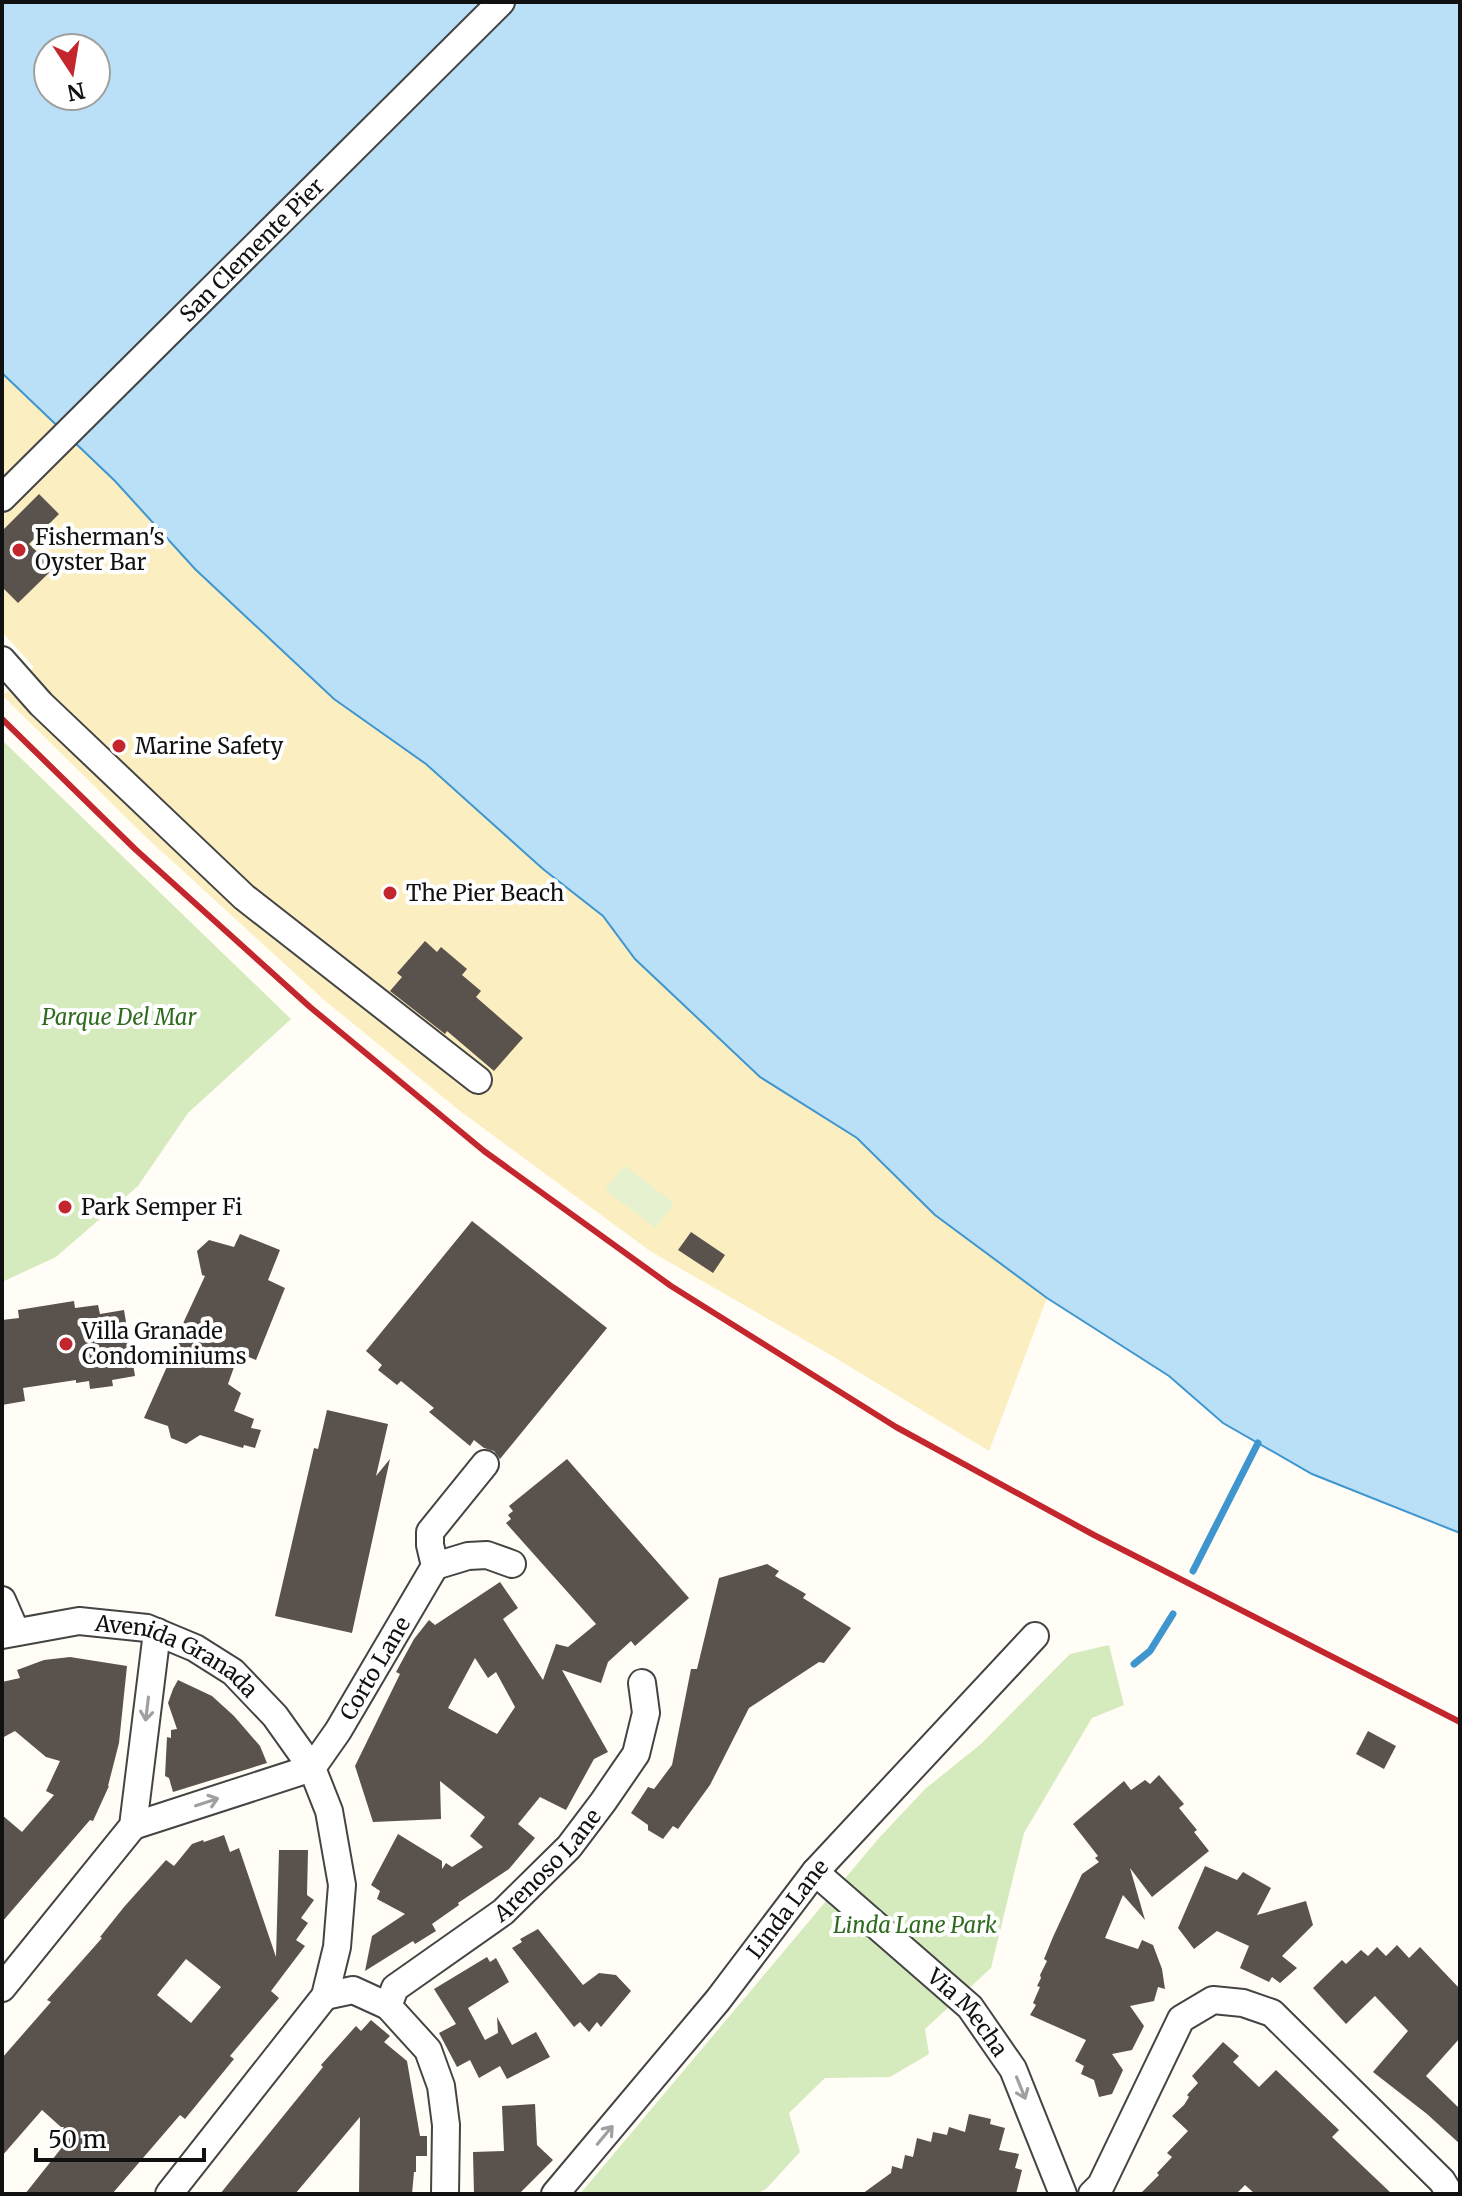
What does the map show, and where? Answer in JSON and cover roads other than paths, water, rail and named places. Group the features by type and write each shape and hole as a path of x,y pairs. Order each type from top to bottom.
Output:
{"street":[{"name":"San Clemente Pier","path":"2,498 501,2"},
{"path":"2,660 41,704 244,897 478,1080"},
{"path":"485,1464 430,1532 435,1566 468,1556 487,1555 512,1564"},
{"name":"Corto Lane","path":"312,1768 338,1731 435,1566"},
{"path":"2,1600 9,1633"},
{"name":"Avenida Granada","path":"9,1633 79,1621 147,1628 195,1648 233,1672 275,1716 312,1768 329,1811 342,1885 337,1947 325,1996"},
{"path":"2,1988 133,1826 157,1632"},
{"name":"Linda Lane","path":"555,2194 718,2000 815,1872 1035,1636"},
{"name":"Arenoso Lane","path":"388,2006 395,1988 503,1912 569,1847 636,1754 646,1713 642,1683"},
{"path":"133,1826 312,1768"},
{"name":"Via Mecha","path":"815,1872 970,2007 1013,2069 1063,2194"},
{"path":"169,2194 325,1996 353,1990 388,2006 428,2050 441,2086 446,2125 445,2194"},
{"path":"1092,2194 1101,2185 1181,2019 1213,2000 1243,2003 1272,2013 1442,2181 1450,2194"}],"water":[{"path":"2,2 1460,2 1460,1533 1312,1474 1223,1423 1169,1376 1047,1298 935,1215 857,1138 760,1077 635,959 603,916 543,869 426,764 334,699 195,569 115,481 2,373"}],"waterway":[{"path":"1193,1571 1258,1443"},
{"path":"1134,1664 1150,1651 1173,1614"}],"railway":[{"path":"2,719 135,849 310,1007 484,1151 671,1286 896,1427 1094,1535 1460,1722"}],"place":[{"name":"Fisherman's Oyster Bar","path":"19,550"},
{"name":"Marine Safety","path":"119,746"},
{"name":"The Pier Beach","path":"390,893"},
{"name":"Park Semper Fi","path":"65,1207"},
{"name":"Villa Granade Condominiums","path":"66,1344"}],"park label":[{"name":"Parque Del Mar","path":"119,1017"},
{"name":"Linda Lane Park","path":"915,1925"}]}
